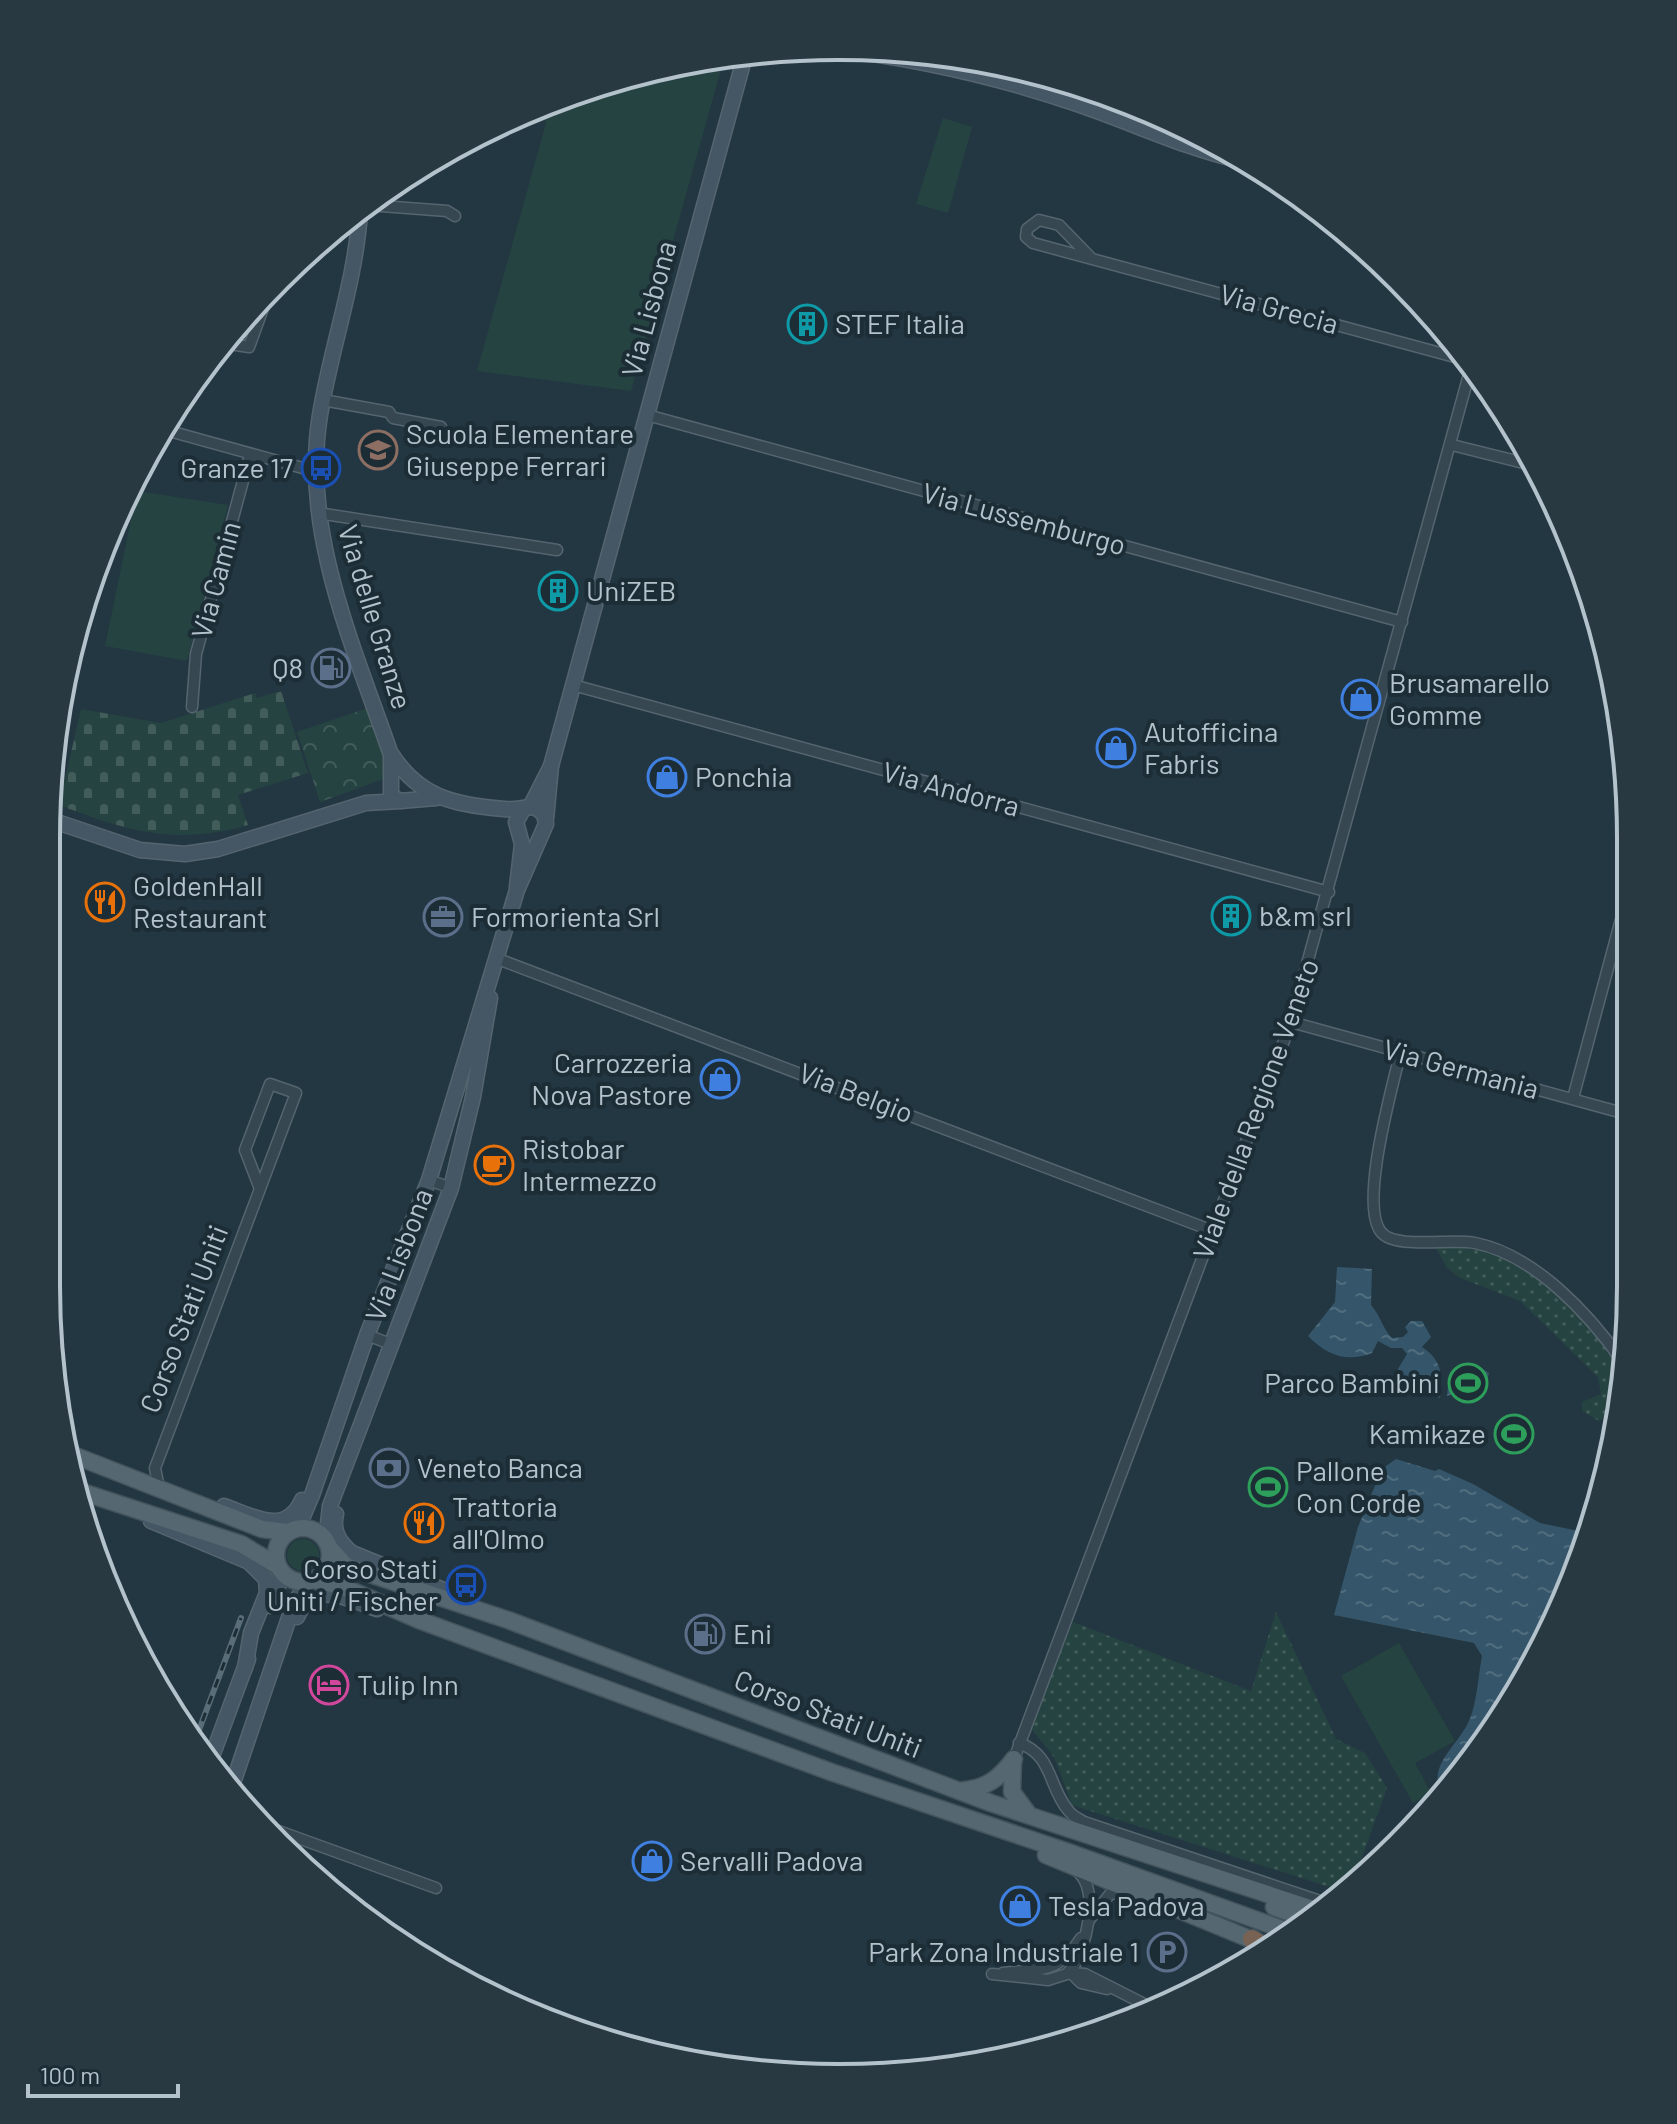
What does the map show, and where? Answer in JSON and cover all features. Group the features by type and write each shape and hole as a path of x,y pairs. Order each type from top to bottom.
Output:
{"main road":[{"path":"80,1458 262,1529 311,1529 327,1544 326,1569 311,1581 292,1580 278,1567 241,1544 160,1515 115,1505 89,1495"},
{"path":"278,1567 277,1547 290,1531"},
{"name":"Corso Stati Uniti","path":"327,1544 346,1566 508,1620 991,1803 1307,1907"},
{"name":"Corso Stati Uniti","path":"311,1581 383,1601 419,1620 927,1805 1278,1928"},
{"path":"958,1791 989,1784 1000,1777 1016,1751"},
{"path":"1016,1751 1012,1792 1030,1815"},
{"path":"991,1803 1294,1916"},
{"path":"927,1805 1256,1942"},
{"path":"1222,1888 1298,1913"}],"street":[{"name":"Via Lisbona","path":"517,890 517,816 527,808 551,766 742,67"},
{"path":"951,69 1041,92 1170,141 1201,150"},
{"path":"385,206 447,211 455,216"},
{"name":"Via Grecia","path":"1092,259 1059,225 1039,220 1027,229 1026,237 1033,243 1092,259 1448,355"},
{"name":"Via delle Granze","path":"357,228 323,400 317,472 318,513 328,565 390,752 390,783"},
{"path":"237,345 249,347 259,318"},
{"name":"Viale della Regione Veneto","path":"1016,1751 1291,1022 1468,381"},
{"path":"323,400 389,412 393,418 441,427"},
{"name":"Via Lussemburgo","path":"647,415 1402,622"},
{"path":"175,432 317,472"},
{"path":"1452,445 1520,462"},
{"name":"Via Camin","path":"192,707 196,654 250,455"},
{"path":"318,513 557,550"},
{"name":"Via Andorra","path":"573,685 1329,892"},
{"name":"Via delle Granze","path":"390,752 411,780 441,798 472,806 527,808"},
{"name":"Via Lisbona","path":"290,1531 307,1508 367,1335 429,1180 517,890 544,826 552,788 551,766"},
{"path":"61,823 140,850 185,854 218,849 366,803 395,776 411,780 414,794 403,800 391,796 390,783"},
{"name":"Via delle Granze","path":"366,803 441,798"},
{"name":"Via delle Granze","path":"472,806 518,830"},
{"path":"518,830 531,837 544,826 540,810 527,808"},
{"path":"1573,1098 1617,934"},
{"name":"Via Belgio","path":"498,959 1213,1231"},
{"name":"Via Lisbona","path":"327,1544 327,1515 451,1188 477,1077 492,978"},
{"name":"Via Germania","path":"1291,1022 1617,1111"},
{"path":"1400,1054 1375,1177 1373,1217 1380,1232 1394,1241 1473,1242 1509,1253 1568,1300 1614,1351"},
{"name":"Corso Stati Uniti","path":"155,1468 260,1189 296,1093 270,1084 245,1150 260,1189"},
{"path":"429,1180 451,1188"},
{"path":"367,1335 393,1345"},
{"path":"359,1432 335,1518 338,1538 343,1546 508,1620"},
{"path":"133,1479 148,1475 155,1468"},
{"path":"155,1468 155,1480 167,1492 219,1504 274,1523 296,1512 317,1472"},
{"path":"115,1505 260,1569 266,1579 267,1593 251,1633 245,1668"},
{"path":"214,1750 280,1582 278,1567"},
{"path":"235,1777 294,1603 311,1581"},
{"path":"270,1672 301,1606 320,1593 333,1594 419,1620"},
{"path":"1016,1751 1037,1751 1049,1768 1067,1810 1084,1822 1316,1900"},
{"path":"286,1834 436,1888"},
{"path":"1070,1864 1085,1878 1090,1888 1082,1949 1070,1973"},
{"path":"1138,1892 1110,1894 1062,1963 1043,1970 992,1974 1048,1980 1070,1973 1085,1974 1141,2003"},
{"path":"1062,1963 1070,1973"}],"green space":[{"path":"721,70 631,391 477,371 546,123 545,118 637,87 678,80 679,77"},
{"path":"943,118 972,127 948,213 916,204"},
{"path":"141,492 228,505 187,661 105,646 133,509"},
{"path":"281,691 308,773 238,795 248,825 197,834 152,833 61,806 81,709 161,723 255,693 257,698"},
{"path":"368,708 390,770 386,778 320,802 297,732"},
{"path":"1435,1246 1499,1255 1524,1265 1546,1279 1584,1317 1613,1355 1605,1416 1599,1421 1582,1411 1582,1402 1601,1394 1598,1377 1520,1301 1460,1278 1447,1268"},
{"path":"303,1539 314,1544 319,1555 314,1566 303,1571 292,1566 287,1555 292,1544"},
{"path":"1276,1612 1336,1739 1365,1753 1387,1788 1360,1864 1331,1888 1072,1805 1054,1757 1030,1727 1073,1622 1251,1691"},
{"path":"1399,1643 1455,1741 1415,1763 1430,1791 1427,1795 1413,1803 1341,1676"}],"water":[{"path":"1337,1267 1372,1269 1371,1305 1392,1338 1403,1337 1408,1332 1405,1327 1411,1321 1422,1321 1431,1337 1422,1347 1434,1357 1440,1369 1440,1398 1400,1377 1398,1369 1407,1354 1402,1348 1391,1348 1378,1341 1372,1353 1345,1357 1322,1348 1308,1336 1335,1302"},
{"name":"Parco Bambini","path":"1478,1366 1489,1373 1485,1389 1474,1387 1447,1396 1449,1376"},
{"path":"1396,1459 1435,1471 1439,1469 1473,1484 1540,1523 1577,1531 1537,1630 1513,1675 1486,1718 1437,1783 1441,1764 1467,1725 1473,1710 1482,1656 1474,1643 1334,1615 1358,1527 1382,1469"},
{"name":"Pallone Con Corde","path":"1268,1469 1281,1474 1286,1487 1281,1500 1268,1505 1255,1500 1250,1487 1255,1474"}],"railway":[{"path":"199,1729 241,1618"}],"place":[{"name":"STEF Italia","path":"807,324"},
{"name":"Scuola Elementare Giuseppe Ferrari","path":"378,450"},
{"name":"Granze 17","path":"321,468"},
{"name":"UniZEB","path":"558,591"},
{"name":"Q8","path":"331,668"},
{"name":"Brusamarello Gomme","path":"1361,699"},
{"name":"Autofficina Fabris","path":"1116,748"},
{"name":"Ponchia","path":"667,777"},
{"name":"GoldenHall Restaurant","path":"105,902"},
{"name":"b&m srl","path":"1231,916"},
{"name":"Formorienta Srl","path":"443,917"},
{"name":"Carrozzeria Nova Pastore","path":"720,1079"},
{"name":"Ristobar Intermezzo","path":"494,1165"},
{"name":"Parco Bambini","path":"1468,1383"},
{"name":"Kamikaze","path":"1514,1434"},
{"name":"Veneto Banca","path":"389,1468"},
{"name":"Pallone Con Corde","path":"1268,1487"},
{"name":"Trattoria all'Olmo","path":"424,1523"},
{"name":"Corso Stati Uniti / Fischer","path":"466,1585"},
{"name":"Eni","path":"705,1634"},
{"name":"Tulip Inn","path":"329,1685"},
{"name":"Servalli Padova","path":"652,1861"},
{"name":"Tesla Padova","path":"1020,1906"},
{"name":"Park Zona Industriale 1","path":"1167,1952"}]}
